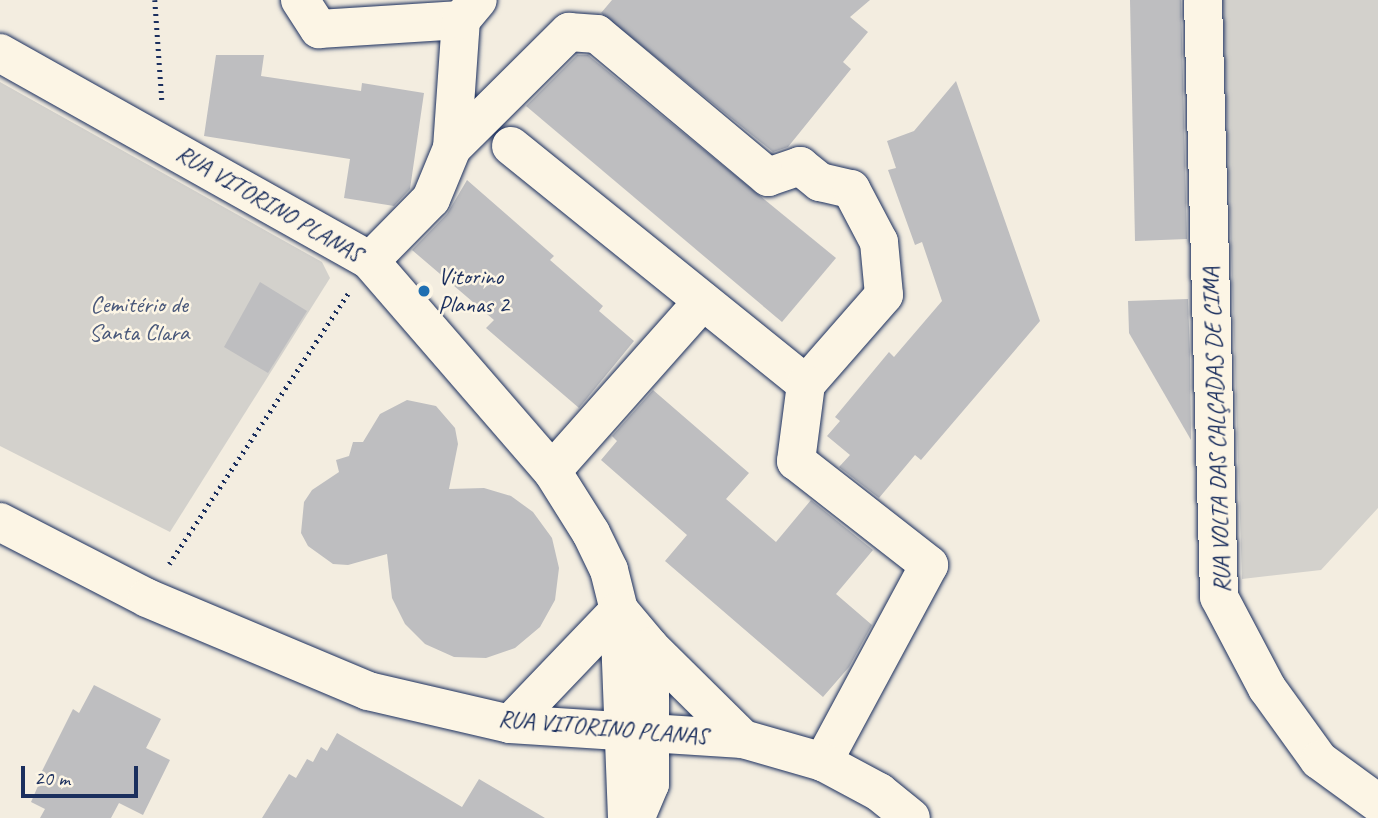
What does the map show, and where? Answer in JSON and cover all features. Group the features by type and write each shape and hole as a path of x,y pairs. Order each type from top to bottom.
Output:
{"street":[{"path":"300,0 319,29 470,10 452,148 431,200 370,261"},
{"name":"RUA VOLTA DAS CALÇADAS DE CIMA","path":"1203,0 1219,597 1267,688 1319,760 1378,803"},
{"path":"452,148 569,32 597,34 768,177 800,166 820,182 851,189 879,242 884,295 806,384 796,461 929,565 823,762"},
{"name":"RUA VITORINO PLANAS","path":"0,53 370,261 552,471 591,533 609,570 619,610 649,647 743,739"},
{"path":"511,146 806,384"},
{"path":"552,471 703,301"},
{"name":"RUA VITORINO PLANAS","path":"0,522 147,598 369,691 510,724 743,739 823,762 879,792 911,818"},
{"path":"510,724 619,610"},
{"path":"619,610 636,732 650,784 636,818"},
{"path":"627,818 649,647"}],"path":[{"path":"155,0 166,145"},
{"path":"192,528 370,261"}],"green space":[{"path":"1223,0 1378,0 1378,508 1321,570 1242,579"},
{"name":"Cemitério de Santa Clara","path":"0,82 322,262 330,278 170,532 0,446"}],"building":[{"path":"612,0 870,0 850,17 868,32 843,62 851,69 788,147 773,152 601,13"},
{"path":"1130,0 1181,0 1187,239 1135,241"},
{"path":"216,55 264,55 261,76 361,91 362,83 424,93 410,189 394,206 344,198 350,159 204,136"},
{"path":"577,55 588,55 836,258 782,322 526,106"},
{"path":"956,81 1040,321 921,460 915,455 879,498 839,467 850,455 827,436 840,421 835,417 889,352 894,357 942,301 922,242 915,245 888,170 896,168 887,141 914,131"},
{"path":"467,180 554,256 550,260 603,306 599,311 634,341 579,408 486,328 494,320 412,250 447,214"},
{"path":"260,282 307,311 268,373 224,347"},
{"path":"1188,299 1191,440 1129,333 1128,301"},
{"path":"653,390 749,473 726,499 776,542 811,500 873,550 836,594 872,625 849,667 823,697 665,561 687,535 601,460 617,441 612,436"},
{"path":"407,400 436,406 455,428 458,444 449,489 484,488 511,496 533,512 552,538 559,568 555,600 540,627 515,648 486,658 454,657 425,644 405,624 392,598 387,554 348,565 333,564 308,546 301,533 304,502 312,490 339,472 336,460 349,456 353,442 363,442 380,414"},
{"path":"94,685 161,719 146,748 170,760 143,815 119,803 111,818 40,818 45,809 31,802 38,786 35,785 73,709 79,713"},
{"path":"337,733 462,807 479,779 545,818 262,818 289,774 296,778 307,759 313,762 321,747 327,751"}],"place":[{"name":"Vitorino Planas 2","path":"424,291"}]}
